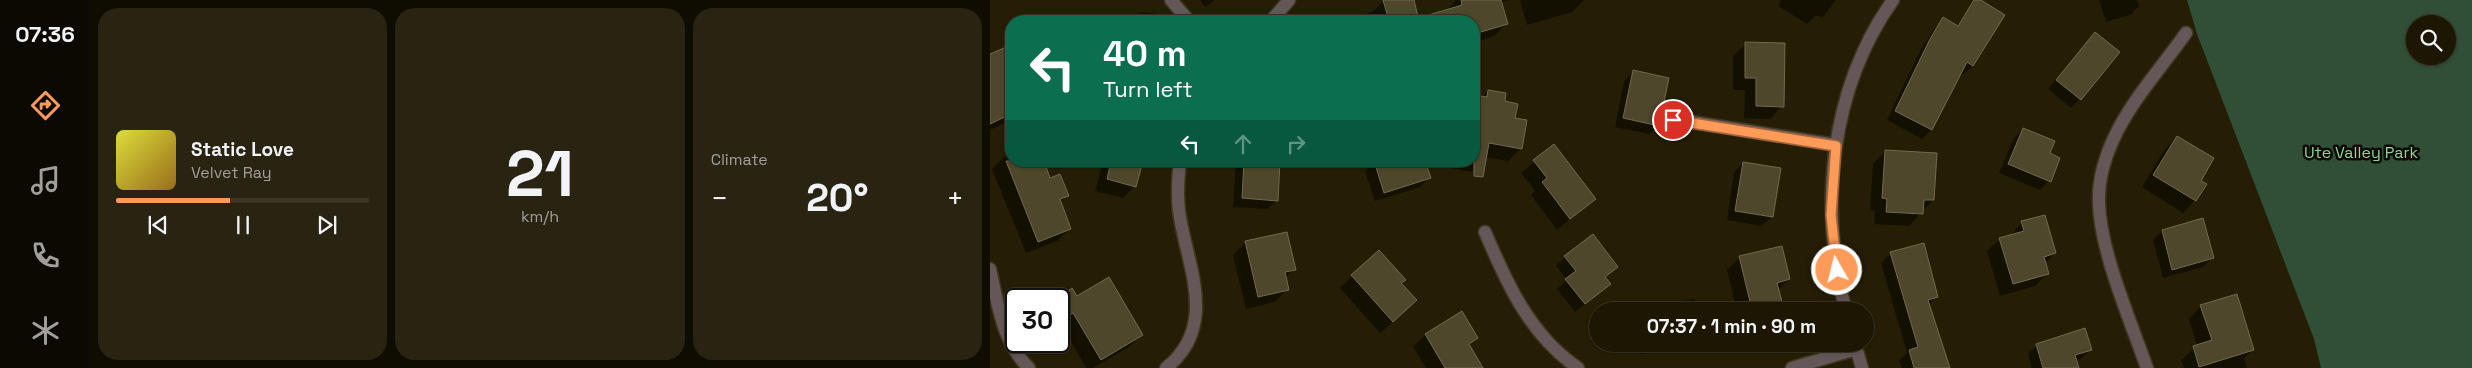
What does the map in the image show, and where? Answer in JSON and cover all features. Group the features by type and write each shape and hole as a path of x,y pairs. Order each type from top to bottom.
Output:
{"street":[{"path":"1171,0 1183,15"},
{"path":"1276,15 1289,0"},
{"path":"1844,302 1837,270 1831,215 1836,146 1858,63 1893,0"},
{"path":"2147,368 2107,250 2099,204 2100,181 2113,139 2125,118 2186,33"},
{"path":"1673,120 1836,146"},
{"path":"1166,368 1185,345 1194,323 1197,298 1194,273 1179,212 1177,181 1179,167"},
{"path":"1484,232 1517,303 1550,345 1578,368"},
{"path":"990,269 1006,336 1017,357 1029,368"},
{"path":"1792,368 1839,352"},
{"path":"1858,352 1862,368"}],"green space":[{"name":"Ute Valley Park","path":"2187,0 2472,0 2472,368 2321,368 2314,339 2197,34"}],"building":[{"path":"1383,0 1414,0 1418,15 1387,15"},
{"path":"1461,0 1501,0 1508,24 1480,32 1480,15 1429,15 1462,5"},
{"path":"1974,0 1981,0 2005,15 1973,66 1967,62 1932,130 1895,111 1930,39 1943,17 1958,26"},
{"path":"2095,32 2120,52 2081,100 2056,80"},
{"path":"1745,42 1785,43 1784,107 1756,106 1756,78 1745,78"},
{"path":"1005,48 1005,117 990,124 990,54"},
{"path":"1633,70 1669,78 1659,126 1623,118"},
{"path":"1488,90 1506,93 1505,101 1518,104 1515,118 1527,120 1522,149 1489,143 1483,177 1474,176 1474,167 1480,167 1480,96 1487,97"},
{"path":"2023,128 2055,141 2050,153 2060,158 2051,182 2008,164"},
{"path":"2177,136 2214,158 2201,181 2207,184 2196,201 2153,175"},
{"path":"1554,144 1596,199 1570,219 1542,182 1547,178 1533,160"},
{"path":"1885,150 1937,153 1934,200 1924,200 1923,214 1886,212 1887,199 1882,198"},
{"path":"1743,162 1781,168 1773,217 1735,211"},
{"path":"1008,167 1046,167 1050,178 1060,174 1069,196 1060,199 1071,229 1038,242"},
{"path":"1110,167 1141,167 1136,187 1107,179"},
{"path":"1244,167 1280,167 1278,201 1242,198"},
{"path":"1376,167 1427,167 1431,178 1384,193"},
{"path":"2045,215 2056,253 2044,257 2049,274 2013,284 1999,238 2024,231 2021,221"},
{"path":"2203,218 2214,258 2172,270 2162,230"},
{"path":"1287,232 1296,270 1285,272 1289,290 1258,297 1245,241"},
{"path":"1593,234 1618,267 1605,277 1611,284 1585,304 1565,279 1576,271 1564,256"},
{"path":"1924,243 1938,297 1928,300 1950,368 1914,368 1909,350 1918,347 1890,252"},
{"path":"1782,246 1790,279 1777,283 1782,302 1750,302 1739,256"},
{"path":"1379,250 1406,280 1401,283 1417,300 1393,322 1351,275"},
{"path":"1109,277 1143,335 1101,360 1073,313 1070,315 1070,289 1072,288 1077,296"},
{"path":"2237,294 2254,350 2199,367 2193,346 2212,340 2200,305"},
{"path":"1462,311 1478,338 1469,344 1483,368 1445,368 1425,334"},
{"path":"2085,328 2092,350 2075,355 2079,368 2043,368 2036,344"}],"route":[{"path":"1673,120 1745,129 1836,146 1831,186 1831,215 1837,270"}]}
